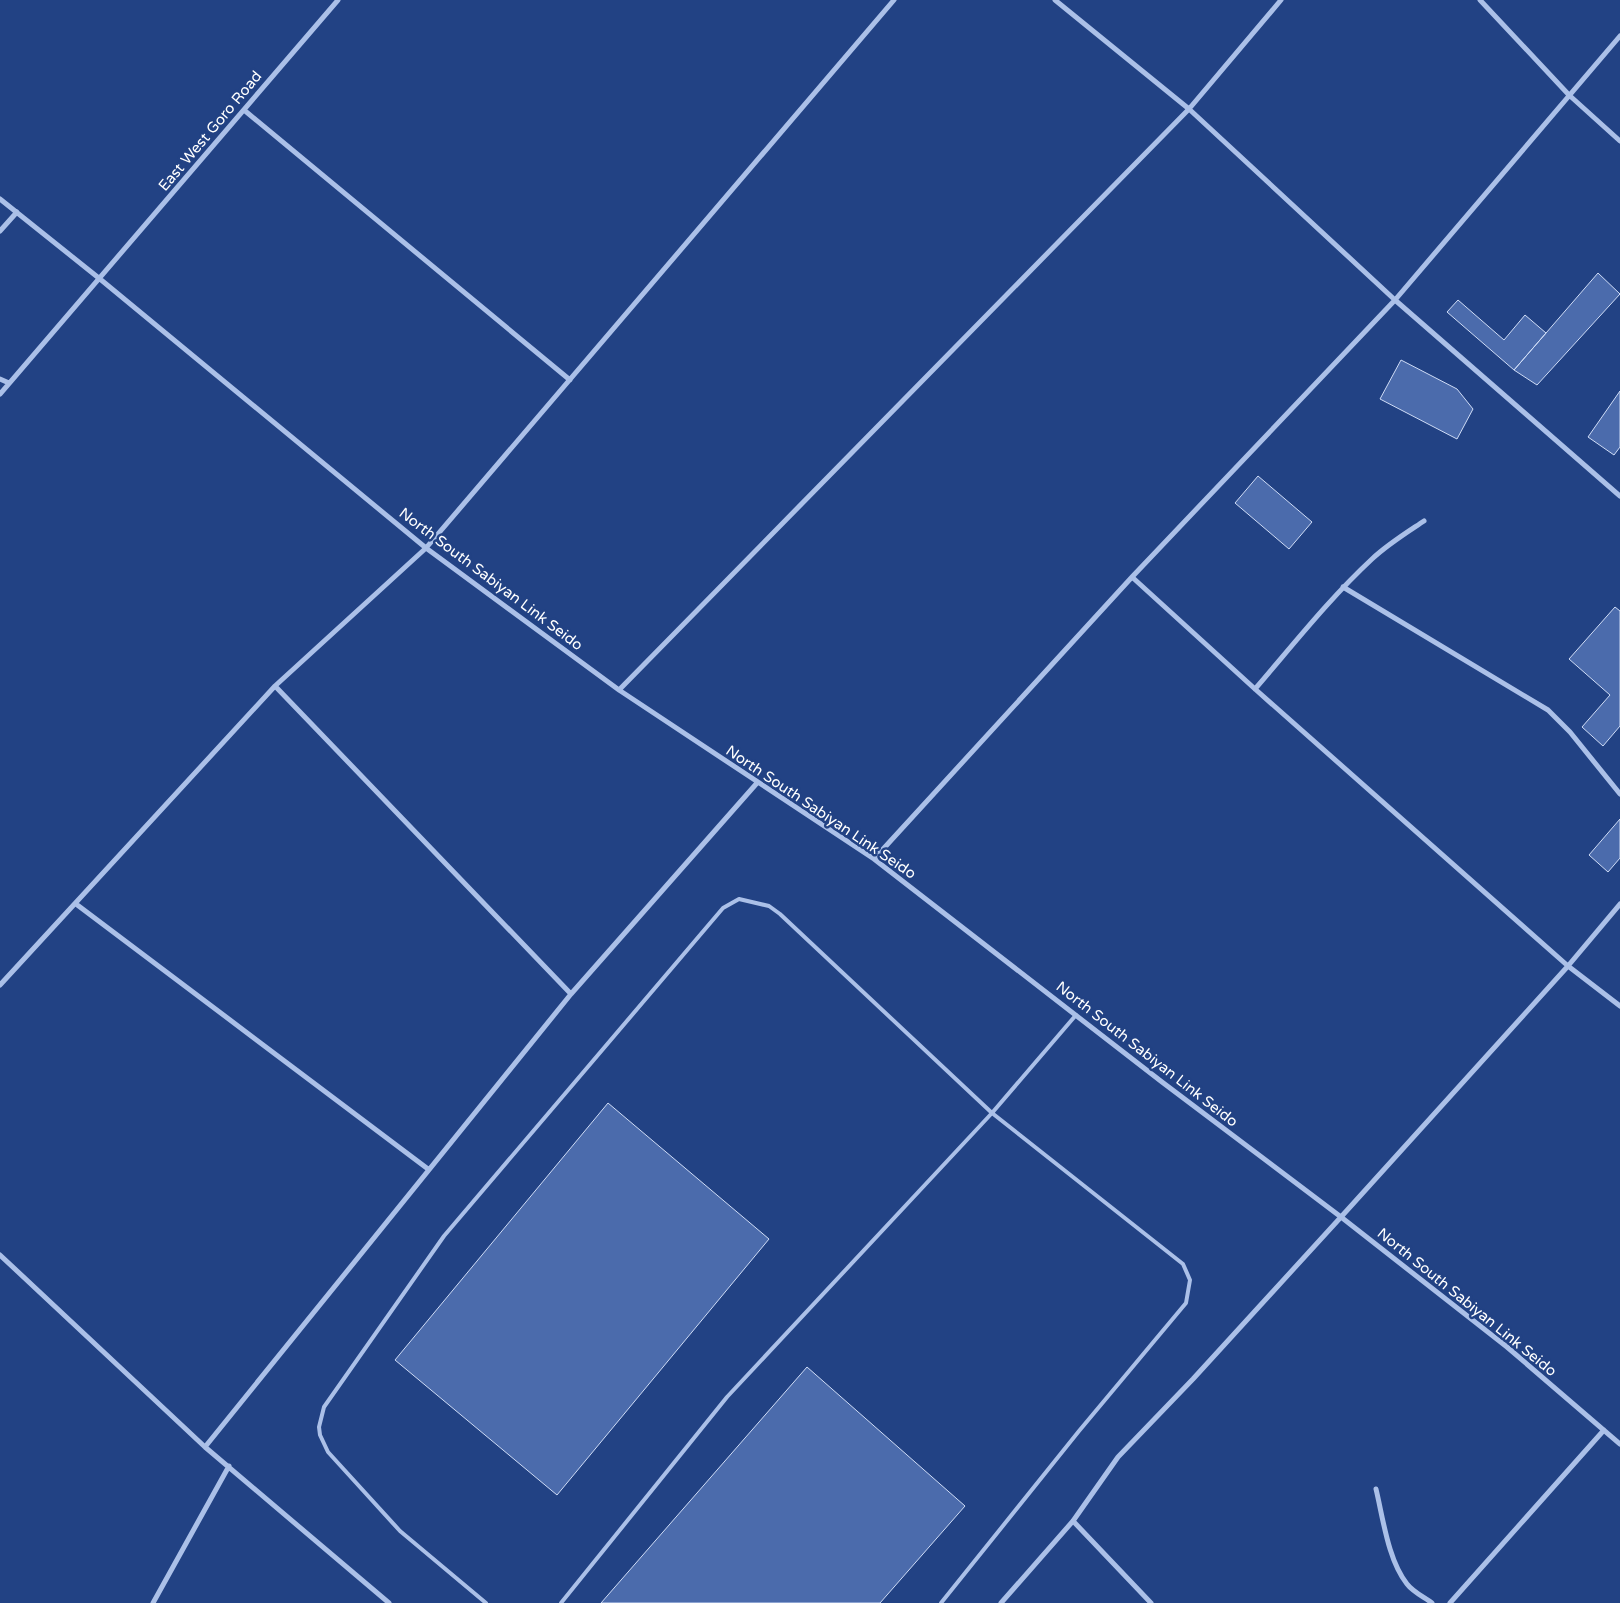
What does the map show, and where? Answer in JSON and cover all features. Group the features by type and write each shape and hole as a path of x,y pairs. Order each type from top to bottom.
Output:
{"street":[{"name":"East West Goro Road","path":"0,394 338,0"},
{"path":"0,985 275,686 426,548 894,0"},
{"path":"1055,0 1189,110 1395,300 1620,496"},
{"path":"619,690 1189,110 1281,0"},
{"path":"1480,0 1570,95 1620,142"},
{"path":"874,860 1132,577 1395,300 1620,36"},
{"path":"244,110 570,380"},
{"name":"North South Sabiyan Link Seido","path":"0,199 100,278 426,548 619,690 874,860 1341,1217 1507,1347 1620,1444"},
{"path":"0,231 17,212"},
{"path":"0,379 10,383"},
{"path":"1255,689 1343,588 1388,545 1424,520"},
{"path":"1132,577 1255,689 1568,966 1620,1006"},
{"path":"1343,588 1548,710 1570,732 1620,794"},
{"path":"275,686 571,994"},
{"path":"205,1447 571,994 757,783"},
{"path":"76,904 428,1169"},
{"path":"1002,1603 1072,1521 1118,1457 1193,1379 1341,1217 1568,966 1620,904"},
{"path":"0,1255 205,1447 389,1603"},
{"path":"1450,1603 1604,1430"},
{"path":"153,1603 229,1466"},
{"path":"1376,1489 1392,1554 1399,1570 1408,1585 1432,1603"},
{"path":"1072,1521 1151,1603"}],"lane":[{"path":"486,1603 400,1531 328,1452 320,1435 319,1427 324,1407 444,1236 723,908 739,899 769,906 780,914 992,1113 1183,1264 1190,1280 1186,1303 1079,1431 941,1603"},
{"path":"561,1603 727,1396 992,1113 1076,1014"}],"building":[{"path":"1598,273 1620,294 1537,385 1514,370"},
{"path":"1458,300 1504,340 1525,315 1546,333 1514,370 1447,312"},
{"path":"1401,360 1457,389 1473,409 1457,439 1380,399"},
{"path":"1620,391 1620,447 1614,455 1588,437"},
{"path":"1258,476 1312,522 1289,549 1235,503"},
{"path":"1615,607 1620,611 1620,726 1603,746 1582,727 1610,695 1569,659"},
{"path":"1620,819 1620,858 1608,872 1589,855"},
{"path":"608,1103 769,1239 557,1495 395,1360"},
{"path":"807,1367 965,1506 880,1603 601,1603"}]}
